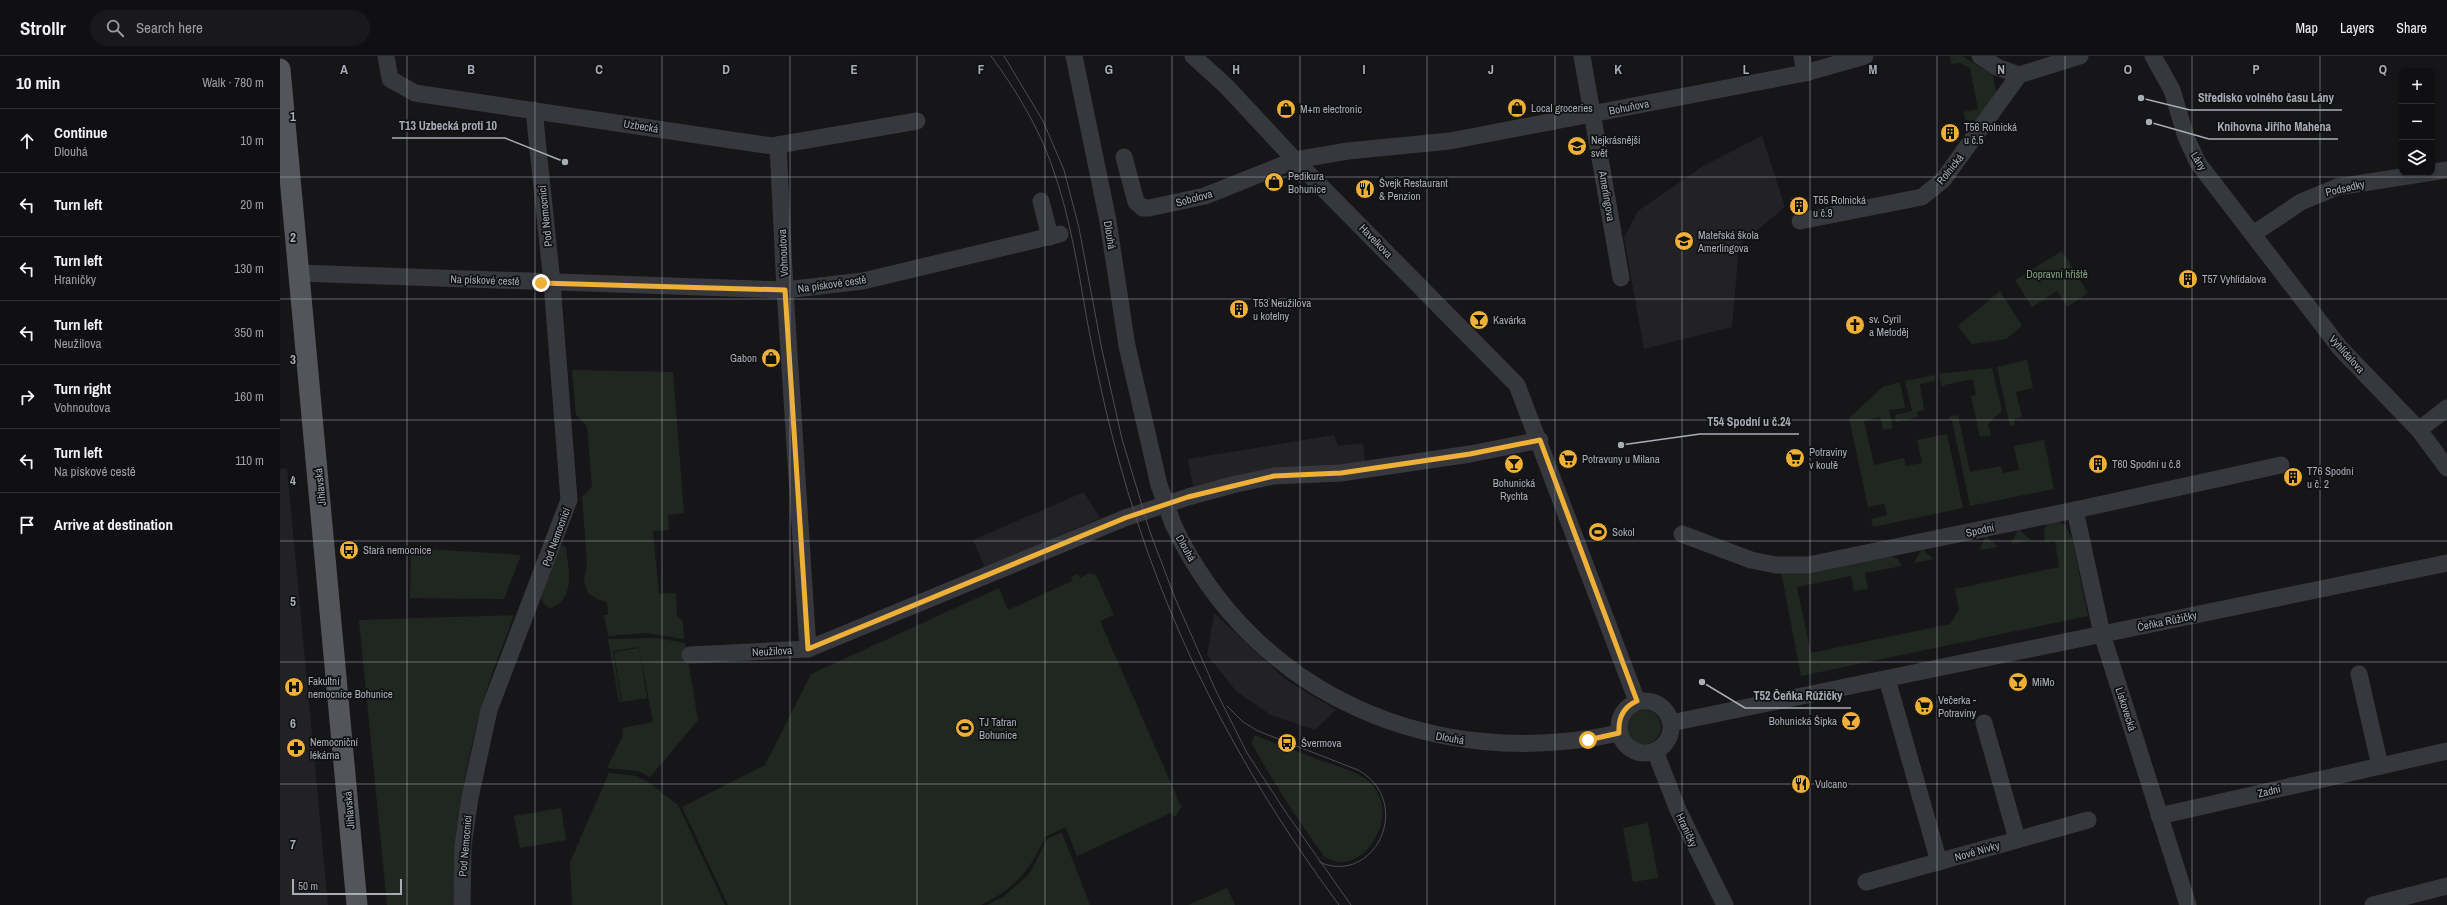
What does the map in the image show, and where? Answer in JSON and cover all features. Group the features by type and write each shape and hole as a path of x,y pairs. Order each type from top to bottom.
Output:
{"main road":[{"name":"Jihlavská","path":"280,69 357,905"}],"street":[{"name":"Uzbecká","path":"386,56 390,80 415,93 778,145 917,121"},
{"name":"Dlouhá","path":"1074,56 1108,221 1127,346 1159,485 1184,549 1204,579 1249,632 1284,664 1330,696 1385,719 1430,735 1471,742 1559,743 1588,740 1619,733"},
{"name":"Havelkova","path":"1193,56 1226,86 1295,160 1517,386 1540,440"},
{"name":"Amerlingova","path":"1582,56 1621,278"},
{"path":"1802,56 1806,73"},
{"name":"Bohuňova","path":"1295,160 1348,150 1450,141 1806,73 1865,56"},
{"path":"1980,56 1996,67 2019,75 2080,56"},
{"name":"Lány","path":"2153,56 2172,90 2186,137 2198,163 2253,234"},
{"name":"Rolnická","path":"1800,221 1922,198 1943,180 2019,75"},
{"name":"Pod Nemocnicí","path":"462,905 464,846 478,757 489,710 527,614 569,500 552,283 534,110"},
{"name":"Vohnoutova","path":"778,145 785,290 808,649"},
{"name":"Sobolova","path":"1124,157 1136,202 1143,208 1206,196 1295,160"},
{"name":"Podsedky","path":"2253,234 2301,202 2337,187 2447,170"},
{"name":"Na pískové cestě","path":"298,273 785,290 863,281 1055,236 1040,201"},
{"name":"Vyhlídalova","path":"2253,234 2340,348 2418,430 2447,468"},
{"path":"2418,430 2447,408"},
{"path":"1540,440 1637,701"},
{"name":"Neužilova","path":"690,655 808,649 1125,518 1188,497 1274,476 1341,473 1470,454 1540,440"},
{"name":"Spodní","path":"1682,534 1751,560 1776,565 1808,565 2075,510 2281,465"},
{"name":"Lískovecká","path":"2075,510 2102,634 2188,905"},
{"name":"Čeňka Růžičky","path":"1671,723 2447,564"},
{"path":"2360,674 2380,766"},
{"path":"1886,679 1939,862"},
{"path":"1649,700 1659,704 1667,712 1671,723 1668,740 1655,751 1648,753 1633,750 1622,740 1619,733 1619,719 1622,713 1637,701 1649,700"},
{"path":"1984,723 2017,840"},
{"name":"Hraničky","path":"1655,751 1681,818 1725,905"},
{"name":"Zadní","path":"2159,816 2447,751"},
{"name":"Nové Nivky","path":"1866,882 2088,820"},
{"path":"2373,905 2447,886"}],"shaded area":[{"name":"Mateřská škola Amerlingova","path":"1762,136 1785,207 1739,245 1732,327 1644,349 1624,238 1638,211 1703,166"},
{"path":"1334,435 1338,446 1363,443 1365,462 1193,486 1188,459"},
{"name":"Fakultní nemocnice Bohunice","path":"287,468 328,905 280,905 280,469"},
{"path":"1084,492 1100,518 985,568 973,540"},
{"path":"1214,613 1286,680 1336,710 1315,730 1271,715 1237,692 1207,655"}],"green space":[{"path":"1950,56 1962,56 1993,75 1996,93 1976,121 1966,120 1963,112 1978,109 1970,68 1960,63 1951,64"},
{"name":"Dopravní hřiště","path":"2062,251 2088,293 2067,307 2057,291 2032,307 2015,280"},
{"path":"2000,291 2022,326 2006,339 1972,344 1958,326"},
{"path":"2027,360 2033,388 2016,392 2022,417 2014,419 2015,425 2010,426 1997,367"},
{"path":"1992,368 2002,411 1988,424 1991,435 1980,437 1971,396 1976,395 1973,379 1944,385 1942,388 1939,374"},
{"path":"572,370 673,372 684,513 668,515 669,530 653,531 659,594 676,593 677,616 683,622 684,639 647,633 608,636 604,615 608,615 607,602 597,599 588,593 584,581 587,563 582,497 592,487 587,426 576,415"},
{"path":"1935,375 1935,381 1920,384 1924,410 1917,412 1918,417 1896,422 1895,415 1912,411 1905,381"},
{"path":"1900,382 1905,408 1889,410 1893,428 1883,430 1880,417 1864,421 1874,465 1904,458 1906,466 1922,463 1917,440 1947,434 1963,508 1873,527 1871,519 1887,515 1884,504 1868,507 1849,418 1883,387"},
{"path":"1958,415 1970,472 2001,466 2003,473 2019,470 2014,446 2044,440 2054,489 1970,506 1952,420 1949,420 1949,417"},
{"path":"2058,521 2065,525 2072,538 2088,616 1801,676 1781,571 1890,556 1898,559 1902,566 1865,573 1868,589 1854,591 1851,576 1797,587 1811,653 1950,624 1959,610 1955,589 2059,567 2055,541 2045,542 2044,530 2048,523"},
{"path":"2018,529 2031,540 2011,544"},
{"path":"1986,536 1998,547 1979,550"},
{"path":"563,545 566,548 569,582 564,598 550,608 544,604 541,598 559,547"},
{"path":"411,548 521,555 504,599 410,598"},
{"path":"1922,549 1934,559 1914,563"},
{"name":"TJ Tatran Bohunice","path":"1090,573 1096,575 1114,615 1100,621 1178,802 1182,806 1175,817 1171,813 1077,856 1066,828 1064,828 1045,837 1034,859 1020,878 1002,893 981,905 728,905 682,807 765,765 811,674 999,588 1008,610 1072,581 1071,577 1078,574 1080,578"},
{"path":"514,615 487,688 474,736 464,784 458,832 453,905 387,905 359,620"},
{"path":"656,638 685,643 698,720 650,777 638,771 607,768 623,735 622,728 653,722 639,647 613,651 621,702 619,702 608,639"},
{"path":"639,648 647,698 622,702 614,652"},
{"path":"1647,710 1656,715 1660,720 1660,734 1656,739 1651,743 1641,744 1637,743 1628,734 1627,724 1628,720 1637,711"},
{"path":"1254,735 1346,769 1367,780 1378,794 1382,810 1380,826 1374,841 1363,853 1350,861 1337,862 1323,855 1277,787 1260,758 1252,744"},
{"path":"609,773 636,776 647,781 678,805 725,905 572,905 570,862"},
{"path":"561,808 566,840 520,848 514,816"},
{"path":"1648,823 1658,878 1633,882 1623,828"},
{"path":"1062,833 1090,905 987,905 1003,897 1029,874 1048,838"},
{"path":"1227,888 1235,905 1188,905"}],"tram line":[{"path":"991,56 1018,95 1040,137 1052,166 1064,204 1073,242 1094,355 1110,426 1137,522 1158,580 1182,638 1208,694 1237,748 1268,801 1302,854 1339,905"},
{"path":"1004,56 1043,121 1064,170 1079,228 1102,350 1122,439 1150,532 1175,598 1216,691 1247,753 1287,814 1351,905"},
{"path":"1227,706 1243,722 1258,731 1358,770 1375,784 1384,801 1385,820 1381,837 1371,852 1357,863 1339,867 1319,862"}],"place":[{"name":"Středisko volného času Lány","path":"2141,98"},
{"name":"Local groceries","path":"1517,108"},
{"name":"M+m electronic","path":"1286,109"},
{"name":"Knihovna Jiřího Mahena","path":"2149,122"},
{"name":"T56 Rolnická u č.5","path":"1950,133"},
{"name":"Nejkrásnějši svět","path":"1577,146"},
{"name":"T13 Uzbecká proti 10","path":"565,162"},
{"name":"Pedikura Bohunice","path":"1274,182"},
{"name":"Švejk Restaurant & Penzion","path":"1365,189"},
{"name":"T55 Rolnická u č.9","path":"1799,206"},
{"name":"Mateřská škola Amerlingova","path":"1684,241"},
{"name":"T57 Vyhlídalova","path":"2188,279"},
{"name":"T53 Neužilova u kotelny","path":"1239,309"},
{"name":"Kavárka","path":"1479,320"},
{"name":"sv. Cyril a Metoděj","path":"1855,325"},
{"name":"Gabon","path":"771,358"},
{"name":"T54 Spodní u č.24","path":"1621,445"},
{"name":"Potraviny v koutě","path":"1795,458"},
{"name":"Potravuny u Milana","path":"1568,459"},
{"name":"Bohunická Rychta","path":"1514,464"},
{"name":"T60 Spodní u č.8","path":"2098,464"},
{"name":"T76 Spodní u č. 2","path":"2293,477"},
{"name":"Sokol","path":"1598,532"},
{"name":"Stará nemocnice","path":"349,550"},
{"name":"T52 Čeňka Růžičky","path":"1702,682"},
{"name":"MiMo","path":"2018,682"},
{"name":"Fakultní nemocnice Bohunice","path":"294,687"},
{"name":"Večerka - Potraviny","path":"1924,706"},
{"name":"Bohunická Šipka","path":"1851,721"},
{"name":"TJ Tatran Bohunice","path":"965,728"},
{"name":"Švermova","path":"1287,743"},
{"name":"Nemocniční lékárna","path":"296,748"},
{"name":"Vulcano","path":"1801,784"}],"route":[{"path":"541,283 785,290 808,649 1125,518 1188,497 1232,485 1274,476 1341,473 1470,454 1540,440 1632,684 1637,701 1626,708 1622,713 1619,719 1619,733 1588,740"}]}
